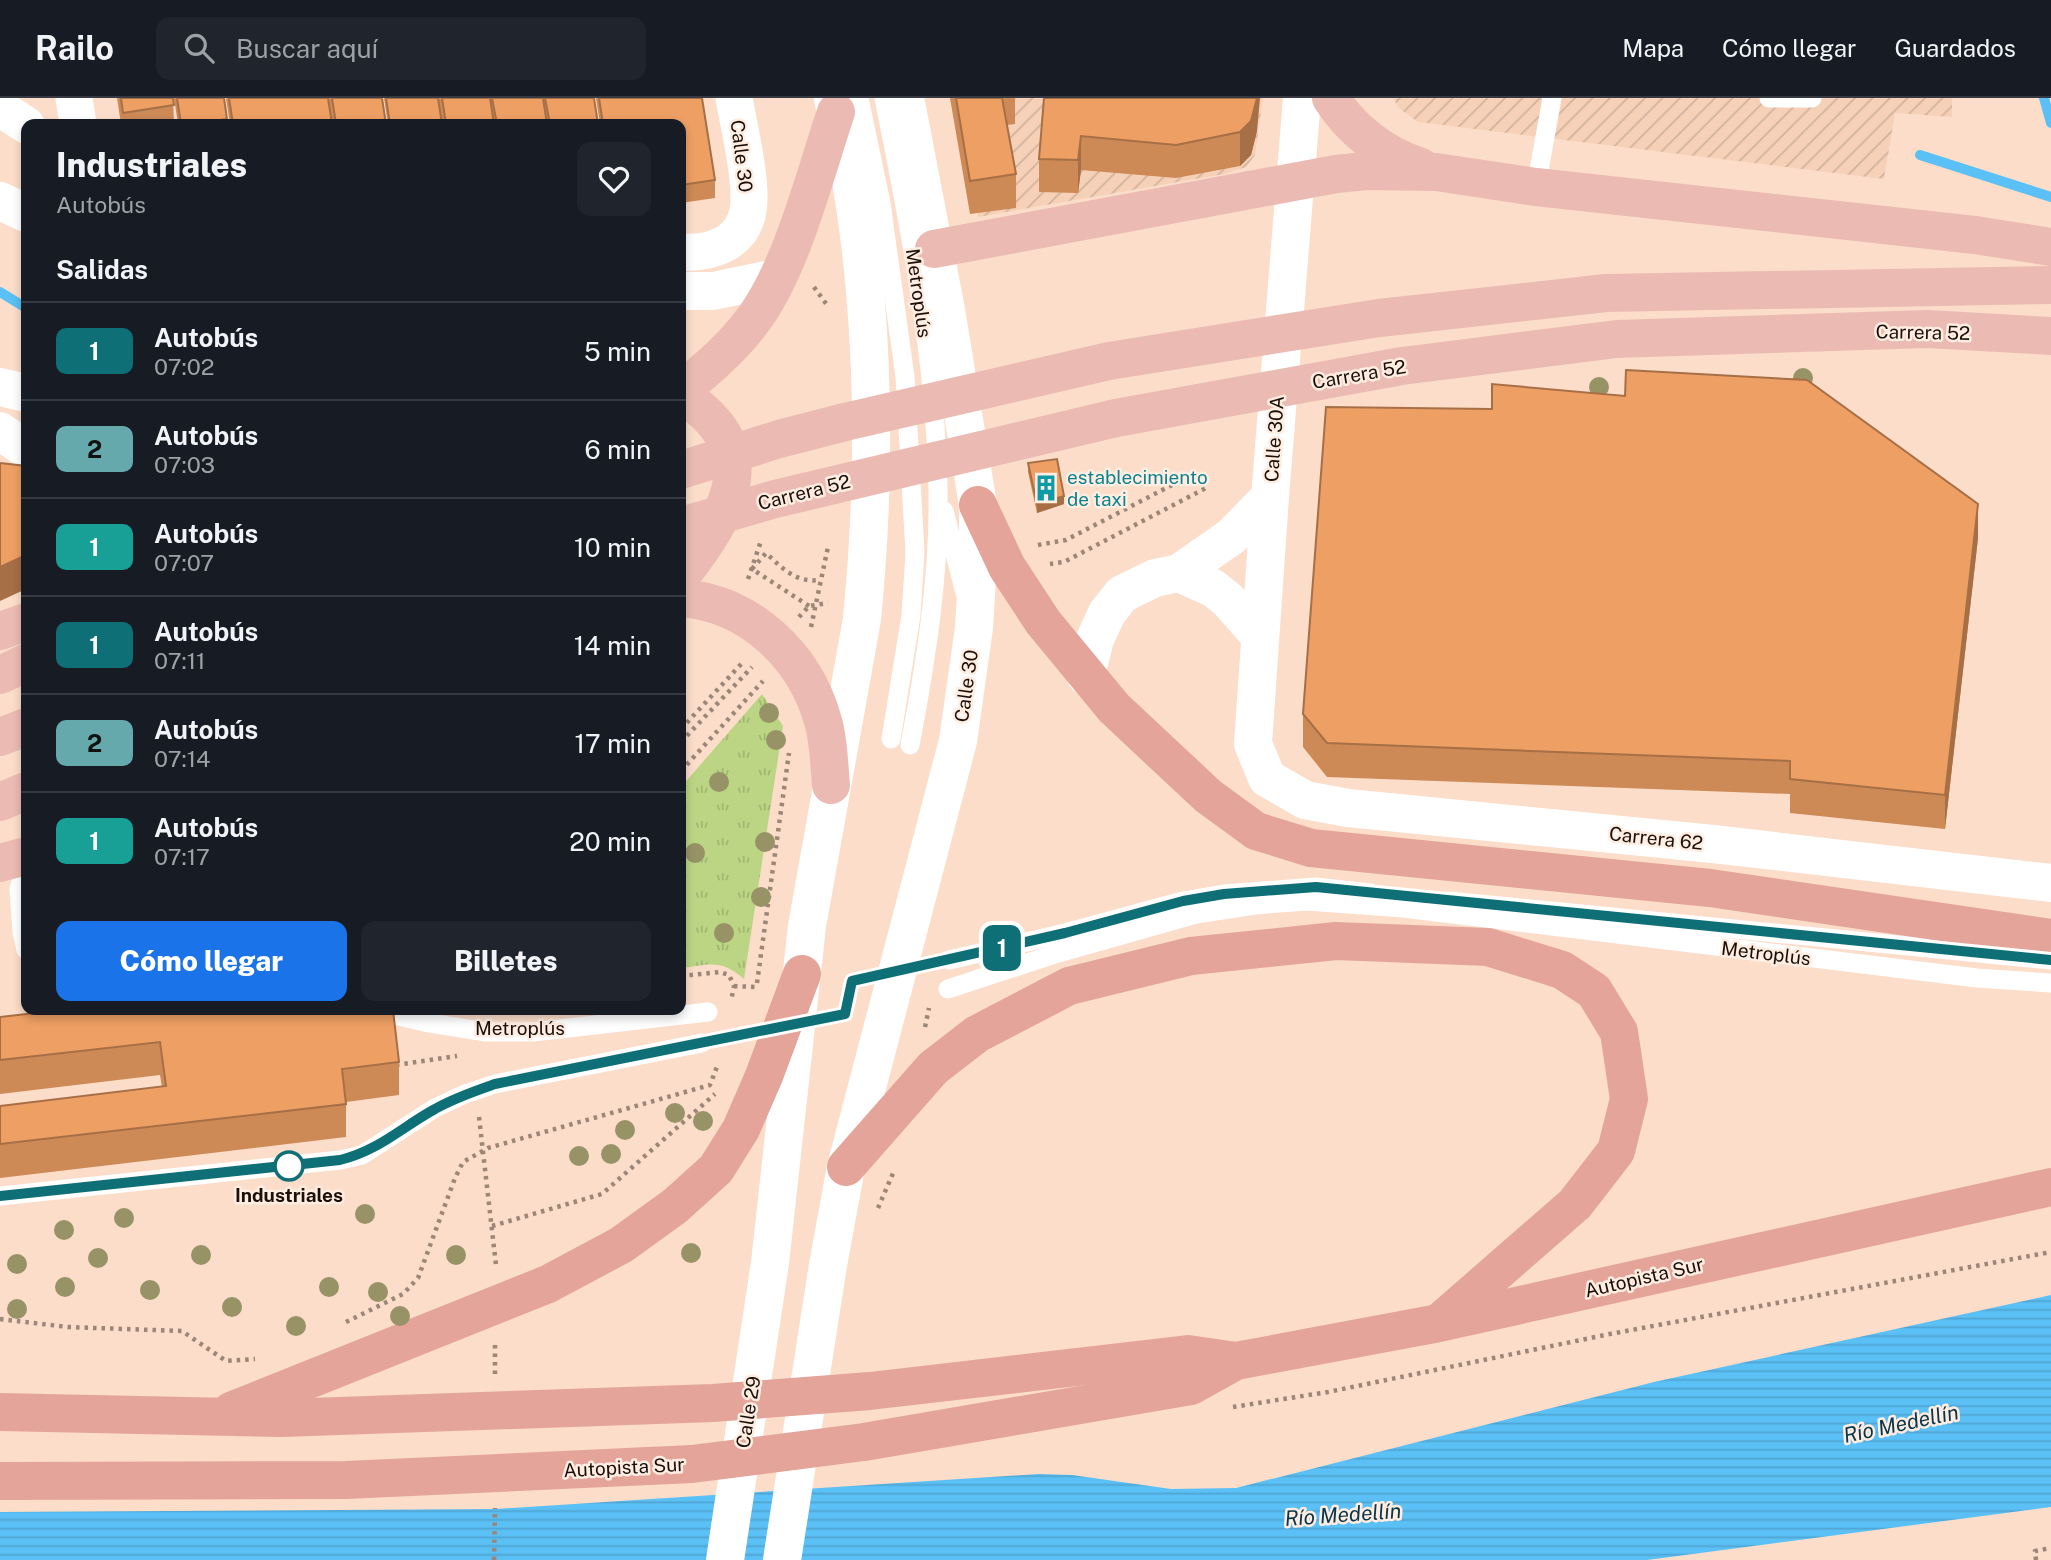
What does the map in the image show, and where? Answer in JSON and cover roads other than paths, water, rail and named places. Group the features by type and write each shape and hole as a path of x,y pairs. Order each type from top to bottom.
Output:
{"highway":[{"path":"978,505 1007,567 1042,621 1086,676 1114,708 1208,796 1256,831 1311,848 1710,888 2051,937"},
{"path":"846,1167 933,1068 977,1034 1069,986 1191,956 1323,943 1488,947 1562,970 1594,991 1619,1032 1629,1099 1616,1151 1575,1204 1439,1323"},
{"path":"219,1416 548,1284 621,1245 675,1206 716,1169 741,1129 802,974"},
{"name":"Autopista Sur","path":"0,1481 346,1480 692,1464 864,1442 1191,1386 1236,1361 1439,1323 2051,1187"},
{"name":"Autopista Sur","path":"0,1412 296,1418 713,1403 870,1391 1188,1354 1236,1361"}],"main road":[{"name":"Calle 30","path":"782,1560 846,1167 958,741 974,628 978,505 905,98"},
{"name":"Calle 30A","path":"1267,778 1253,744 1259,635 1302,98"},
{"path":"1331,98 1353,125 1377,146 1406,162 1436,172"},
{"path":"686,389 730,349 755,318 781,267 843,102"},
{"path":"802,974 807,926 862,619 869,500 868,329 843,102"},
{"path":"934,249 1366,171 1436,172 1536,187 1975,235 2051,247"},
{"path":"0,201 21,211"},
{"path":"686,291 713,291 781,267"},
{"path":"686,469 819,429 1109,361 1379,318 1606,293 2051,285"},
{"name":"Carrera 52","path":"686,525 775,499 1115,418 1402,366 1617,339 1927,330 2051,336"},
{"path":"0,387 21,392"},
{"path":"686,397 719,429 731,454 733,471 732,488 718,523 686,569"},
{"path":"0,431 21,446"},
{"path":"1086,676 1095,639 1107,613 1122,594 1155,578 1179,573 1231,537 1270,497"},
{"path":"1179,573 1213,588 1228,600 1259,635"},
{"path":"686,599 709,603 741,615 788,652 809,684 824,722 831,785"},
{"path":"0,631 21,624"},
{"path":"0,675 21,665"},
{"path":"0,737 21,729"},
{"name":"Carrera 62","path":"1267,778 1305,800 1348,808 1713,844 2051,883"},
{"path":"0,863 21,857"},
{"name":"Calle 29","path":"725,1560 771,1263 802,974"}],"street":[{"path":"74,98 77,119"},
{"name":"Calle 30","path":"686,252 723,247 739,231 748,212 747,176 734,98"},
{"path":"0,108 21,122"}],"lane":[{"name":"Metroplús","path":"843,102 883,215 902,352 915,552 901,742 920,692 933,578 938,489 934,413 918,272 884,98"},
{"path":"1536,187 1552,98"},
{"path":"1769,98 1812,98"},
{"name":"Metroplús","path":"865,583 906,406"},
{"name":"Metroplús","path":"938,489 974,628"},
{"path":"21,882 21,918"},
{"name":"Metroplús","path":"949,960 1065,933 1183,901 1224,894 1316,887 1979,955 2051,960"},
{"name":"Metroplús","path":"947,989 1058,953 1196,914 1307,901 1404,908 1977,978 2051,983"},
{"name":"Metroplús","path":"686,1014 708,1012"},
{"name":"Metroplús","path":"395,1015 486,1032 533,1031 680,1015"},
{"path":"0,1196 340,1160 362,1155 435,1108 495,1084 702,1043"}],"water":[{"name":"Río Medellín","path":"2051,1295 2051,1507 1647,1560 0,1560 0,1512 496,1509 1039,1474 1072,1475 1171,1489 1236,1488 1654,1382"}],"waterway":[{"path":"2044,98 2051,123"},
{"path":"1920,155 2051,197"},
{"path":"0,292 21,305"}],"place":[{"name":"establecimiento de taxi","path":"1046,488"},
{"name":"Industriales","path":"289,1166"}]}
